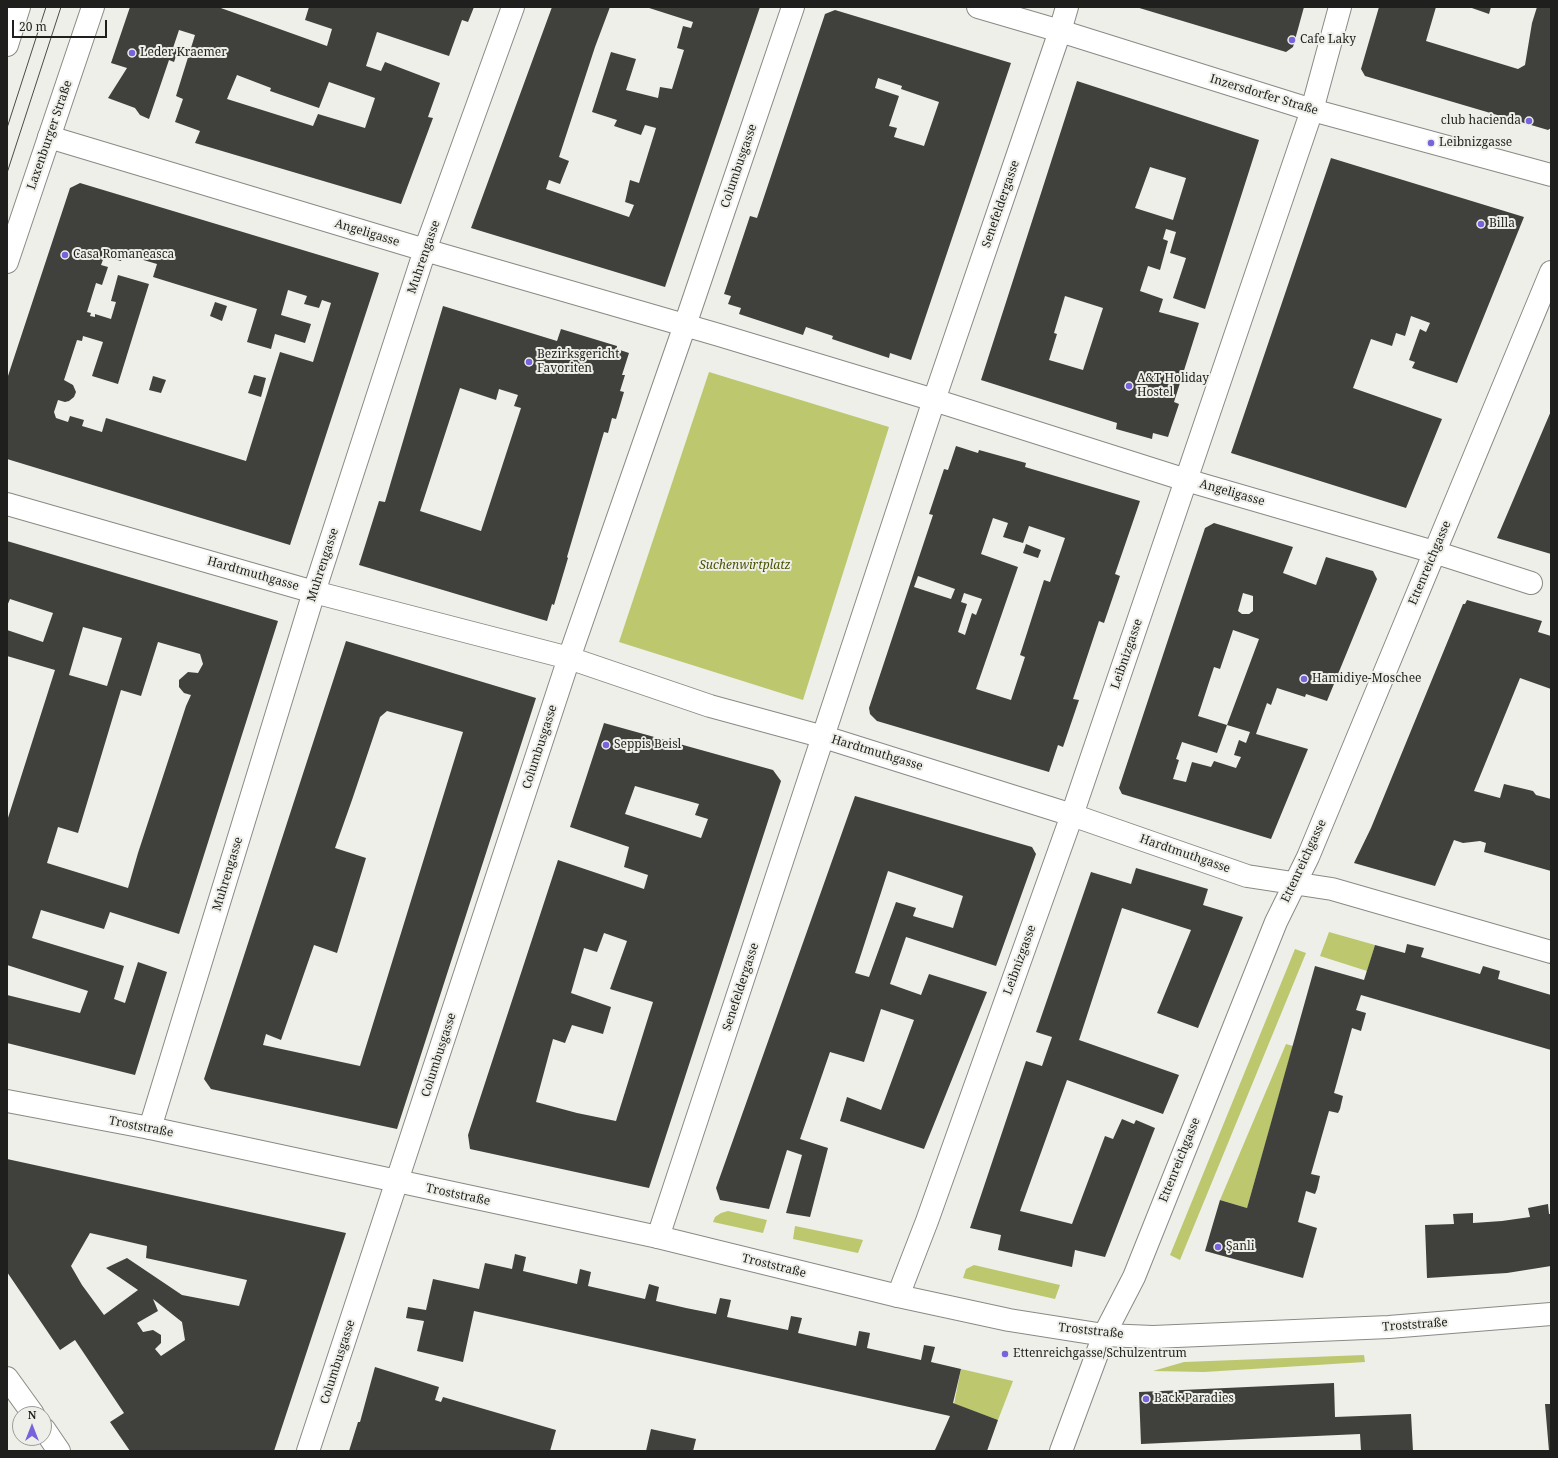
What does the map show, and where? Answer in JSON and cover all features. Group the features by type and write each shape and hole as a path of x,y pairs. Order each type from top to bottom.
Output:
{"street":[{"path":"7,45 19,7"},
{"name":"Laxenburger Straße","path":"7,262 93,7"},
{"name":"Muhrengasse","path":"150,1128 314,592 425,250 513,7"},
{"name":"Columbusgasse","path":"685,325 793,7"},
{"name":"Inzersdorfer Straße","path":"978,7 1060,31 1312,110 1551,175"},
{"name":"Senefeldergasse","path":"934,400 1067,7"},
{"name":"Leibnizgasse","path":"898,1296 927,1221 1072,815 1312,110 1340,7"},
{"name":"Angeligasse","path":"49,137 425,250 685,325"},
{"name":"Ettenreichgasse","path":"1060,1451 1104,1334 1134,1277 1276,922 1308,857 1551,272"},
{"path":"685,325 934,400 824,737 710,706 569,658 685,325"},
{"name":"Angeligasse","path":"934,400 1186,480 1434,552 1531,583"},
{"name":"Hardtmuthgasse","path":"7,504 314,592 569,658"},
{"name":"Columbusgasse","path":"308,1451 398,1182 569,658"},
{"name":"Senefeldergasse","path":"658,1237 824,737"},
{"name":"Hardtmuthgasse","path":"824,737 1072,815 1247,876 1332,889 1551,952"},
{"name":"Troststraße","path":"7,1101 150,1128 658,1237 898,1296 1009,1320 1104,1334 1153,1337 1389,1327 1551,1314"},
{"path":"7,1378 27,1406"},
{"path":"52,1441 59,1451"}],"green space":[{"name":"Suchenwirtplatz","path":"709,372 889,427 803,700 619,642"},
{"path":"1329,932 1375,945 1367,971 1320,956"},
{"path":"1295,949 1306,953 1180,1260 1170,1255"},
{"path":"1286,1044 1293,1046 1247,1208 1220,1200"},
{"path":"728,1211 767,1220 763,1233 713,1222 715,1217"},
{"path":"795,1226 863,1240 858,1253 793,1239"},
{"path":"974,1265 1060,1285 1055,1299 963,1278 966,1269"},
{"path":"1364,1355 1365,1362 1204,1372 1153,1371 1184,1362"},
{"path":"961,1369 1013,1381 998,1420 954,1404"}],"building":[{"path":"130,7 218,7 327,46 332,29 305,20 309,7 474,7 468,22 462,20 449,56 377,32 366,66 381,71 385,62 440,83 428,117 433,118 401,204 195,143 200,131 175,122 183,99 176,96 195,35 179,30 173,48 178,50 174,62 169,60 149,119 140,115 135,108 108,98 127,68 111,63","holes":["237,75 271,88 270,91 319,108 329,82 375,98 365,128 318,114 313,126 227,99"]},
{"path":"552,7 610,7 595,47 559,157 569,161 560,184 549,180 546,189 629,217 634,205 625,202 630,180 639,183 656,128 645,125 641,135 614,126 617,120 592,112 611,52 636,59 626,90 658,98 660,87 672,89 684,50 677,48 683,26 691,28 693,22 646,7 760,7 665,287 471,228"},
{"path":"1136,7 1304,7 1293,47 1286,52"},
{"path":"1379,7 1436,7 1426,41 1518,69 1525,65 1532,23 1537,7 1551,7 1551,128 1548,130 1365,76 1361,69"},
{"path":"1469,7 1491,7 1489,14"},
{"path":"835,10 1011,63 911,360 890,353 889,358 832,339 833,336 806,327 803,335 739,314 741,308 728,304 731,296 724,294 750,216 757,218 825,14","holes":["878,78 902,86 901,89 939,102 924,146 894,137 897,128 889,126 899,96 875,88"]},
{"path":"1077,81 1259,140 1205,309 1173,298 1186,258 1170,253 1176,232 1166,229 1163,239 1168,241 1160,270 1148,266 1140,291 1163,299 1159,312 1199,323 1174,402 1179,404 1168,437 1153,433 1152,439 1116,429 1117,423 981,380","holes":["1150,167 1186,178 1173,220 1135,208","1065,296 1103,308 1083,370 1049,360 1057,334 1054,333"]},
{"path":"1331,158 1524,217 1457,383 1412,368 1415,362 1409,360 1420,329 1426,332 1430,323 1411,316 1405,336 1396,333 1392,346 1371,339 1353,388 1442,419 1406,508 1231,453"},
{"path":"80,183 379,273 290,545 7,459 7,379 70,188","holes":["114,251 111,258 121,261 123,254 157,264 153,277 257,309 247,342 271,349 275,334 305,343 311,324 281,315 288,290 307,296 304,304 319,308 322,300 331,303 313,362 280,352 246,461 106,418 102,432 82,426 84,420 70,416 68,422 56,418 54,412 58,400 65,402 69,401 74,397 76,392 73,385 64,380 77,340 82,341 83,336 103,342 92,376 118,384 149,284 118,275 111,301 116,302 111,319 95,314 95,317 90,316 91,313 87,312 96,283 102,285 108,267 101,265 104,257"]},
{"path":"215,302 227,306 222,321 210,316"},
{"path":"443,306 557,341 561,329 617,346 617,349 629,353 622,375 625,375 620,391 624,392 616,419 612,418 608,433 604,432 554,605 552,604 547,621 359,565 379,501 385,502","holes":["460,388 496,400 499,389 518,395 514,406 521,408 481,531 420,511"]},
{"path":"254,375 266,378 261,397 248,393"},
{"path":"153,376 166,380 161,393 149,390"},
{"path":"1551,411 1551,554 1497,538"},
{"path":"956,446 978,453 979,450 1026,463 1025,467 1140,501 1115,574 1120,576 1104,623 1099,621 1073,699 1079,700 1063,747 1058,745 1049,772 877,721 870,714 869,708 933,515 929,514 944,469 948,470","holes":["993,518 1008,523 1003,537 1023,543 1029,526 1065,538 1050,582 1044,580 1020,655 1025,657 1011,700 976,689 1018,567 981,554","918,576 955,589 951,599 914,587","964,593 982,599 976,615 972,613 965,635 958,632 967,604 961,602"]},
{"path":"1214,523 1293,547 1283,573 1316,585 1326,557 1373,571 1377,579 1327,701 1306,694 1305,697 1277,688 1271,705 1267,703 1256,734 1308,749 1271,839 1122,794 1119,788 1205,528","holes":["1243,593 1253,596 1253,611 1249,614 1242,614 1238,611","1233,630 1259,639 1227,725 1198,716 1214,667 1220,669","1227,725 1250,732 1246,743 1239,740 1234,755 1241,757 1236,768 1214,761 1211,767 1192,762 1186,782 1173,779 1179,760 1176,759 1182,742 1217,753"]},
{"path":"7,541 278,621 179,934 110,912 104,929 41,910 32,938 124,966 114,999 125,1003 138,962 167,972 135,1075 7,1043 7,995 80,1013 88,991 7,965 7,821 55,670 7,656 7,630 43,642 53,613 10,599 7,606","holes":["83,627 122,638 107,686 69,675","158,642 200,654 203,664 198,673 188,672 179,680 179,687 184,693 191,695 186,706 138,853 128,888 47,863 58,827 78,833 121,690 141,696"]},
{"path":"1026,544 1041,550 1038,558 1023,553"},
{"path":"1467,600 1542,621 1538,632 1551,636 1551,689 1520,678 1474,791 1500,798 1504,784 1533,791 1536,795 1551,799 1551,871 1484,852 1486,843 1480,841 1463,843 1454,840 1435,886 1354,863 1371,828 1463,604 1465,604"},
{"path":"346,641 536,698 397,1129 211,1089 204,1079","holes":["387,711 463,732 360,1066 263,1045 266,1034 281,1040 314,945 337,953 366,858 335,848 380,717"]},
{"path":"604,723 773,770 781,781 649,1188 470,1149 468,1135 558,860 644,889 648,875 624,867 629,847 570,827","holes":["635,786 699,804 695,815 708,819 701,838 625,814","604,933 627,941 610,989 653,1002 616,1121 577,1113 536,1102 553,1039 565,1043 572,1025 603,1034 611,1007 571,993 584,948 597,952"]},
{"path":"855,796 1032,847 1036,854 996,966 906,937 890,984 921,995 929,974 987,992 924,1149 840,1121 847,1097 881,1110 914,1020 881,1009 864,1062 830,1052 800,1139 828,1148 810,1217 786,1213 802,1155 787,1150 769,1209 720,1200 716,1188","holes":["888,871 963,896 953,928 913,916 916,908 896,902 869,977 855,973"]},
{"path":"1136,868 1208,889 1203,905 1243,917 1198,1028 1157,1013 1191,930 1122,908 1079,1040 1179,1075 1163,1114 1067,1080 1020,1211 1072,1224 1105,1136 1113,1139 1122,1119 1134,1124 1136,1120 1155,1128 1105,1257 1075,1250 1072,1267 998,1250 1001,1235 970,1228 1026,1061 1042,1066 1052,1037 1036,1032 1091,872 1131,884"},
{"path":"1407,944 1424,948 1421,957 1480,974 1483,966 1500,971 1498,979 1551,995 1551,1050 1361,995 1356,1010 1366,1013 1361,1031 1352,1028 1334,1093 1343,1096 1340,1109 1338,1113 1329,1111 1311,1174 1320,1176 1317,1189 1315,1194 1306,1191 1298,1222 1317,1228 1303,1278 1205,1251 1220,1200 1247,1208 1315,966 1364,980 1375,945 1405,953"},
{"path":"7,1159 346,1233 274,1451 130,1451 110,1422 124,1413 75,1340 60,1350 7,1272","holes":["90,1233 147,1246 146,1258 247,1280 239,1306 182,1295 127,1258 106,1268 138,1290 104,1315 82,1285 71,1266","153,1299 182,1322 185,1340 161,1356 155,1349 161,1343 161,1335 153,1330 143,1332 137,1323 158,1311"]},
{"path":"1548,1204 1549,1214 1551,1214 1551,1266 1507,1273 1427,1278 1425,1225 1454,1224 1453,1214 1473,1213 1473,1223 1530,1217 1528,1208"},
{"path":"515,1254 526,1257 523,1271 577,1284 580,1269 591,1272 588,1286 645,1299 649,1284 659,1287 656,1301 716,1314 720,1298 731,1300 727,1317 788,1330 791,1316 802,1318 798,1333 856,1346 859,1331 870,1333 867,1348 921,1360 924,1345 935,1347 931,1362 961,1369 953,1403 998,1420 987,1451 936,1451 935,1450 950,1416 474,1311 463,1362 417,1351 424,1321 406,1318 408,1307 426,1310 433,1279 479,1289 485,1263 512,1269"},
{"path":"375,1367 439,1387 435,1400 441,1402 443,1397 556,1430 550,1451 349,1451 358,1422 360,1422"},
{"path":"1334,1383 1335,1417 1411,1414 1413,1451 1361,1451 1360,1434 1141,1444 1139,1392"},
{"path":"1545,1404 1551,1404 1551,1451 1549,1451"},
{"path":"651,1429 696,1439 693,1451 646,1451"}],"tram line":[{"path":"7,128 46,7"},
{"path":"7,173 61,7"}],"place":[{"name":"Cafe Laky","path":"1292,40"},
{"name":"Leder Kraemer","path":"132,53"},
{"name":"club hacienda","path":"1529,121"},
{"name":"Leibnizgasse","path":"1431,143"},
{"name":"Billa","path":"1481,224"},
{"name":"Casa Romaneasca","path":"65,255"},
{"name":"Bezirksgericht Favoriten","path":"529,362"},
{"name":"A&T Holiday Hostel","path":"1129,386"},
{"name":"Hamidiye-Moschee","path":"1304,679"},
{"name":"Seppis Beisl","path":"606,745"},
{"name":"Şanli","path":"1218,1247"},
{"name":"Ettenreichgasse/Schulzentrum","path":"1005,1354"},
{"name":"Back Paradies","path":"1146,1399"}]}
